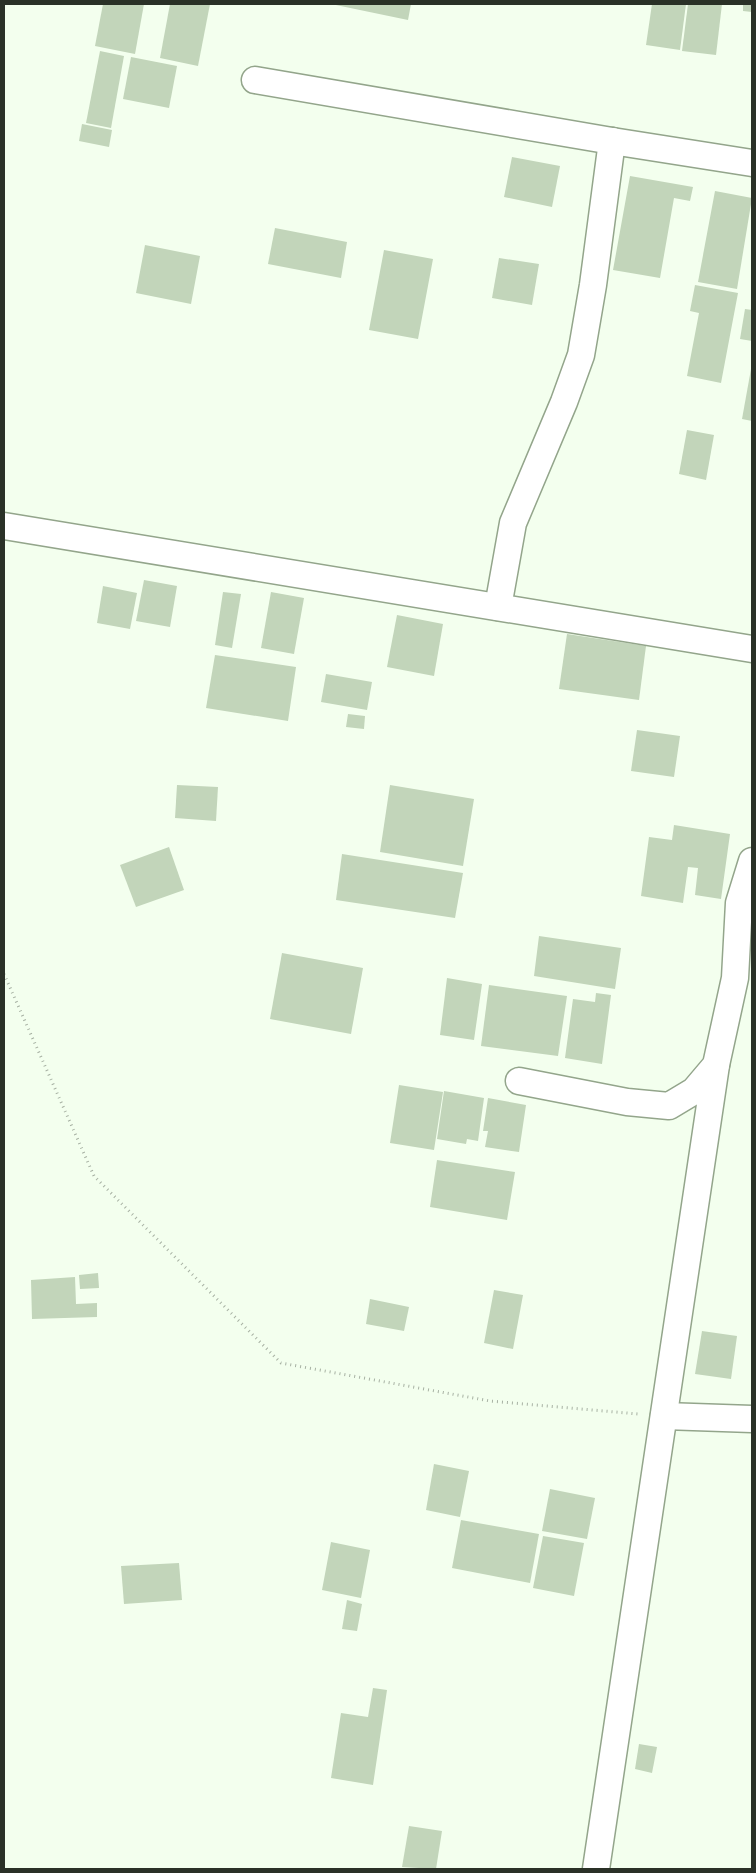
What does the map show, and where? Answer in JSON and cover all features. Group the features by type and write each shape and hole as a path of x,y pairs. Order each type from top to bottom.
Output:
{"street":[{"path":"255,80 752,163"},
{"path":"498,607 512,523 564,402 581,355 593,286 612,141"},
{"path":"4,526 752,649"},
{"path":"596,1869 716,1065 735,978 739,903 752,861"},
{"path":"519,1081 627,1102 669,1106 694,1091 716,1065"},
{"path":"664,1416 752,1420"}],"path":[{"path":"4,974 94,1176 281,1363 490,1401 664,1416"}],"building":[{"path":"103,4 144,4 135,54 95,46"},
{"path":"170,4 210,4 198,66 160,58"},
{"path":"331,4 411,4 408,20"},
{"path":"652,4 686,4 680,50 646,45"},
{"path":"688,4 722,4 716,55 682,51"},
{"path":"743,4 752,4 752,12 743,11"},
{"path":"100,51 124,56 111,128 86,123"},
{"path":"131,57 177,66 169,108 123,99"},
{"path":"82,124 112,130 109,147 79,141"},
{"path":"512,157 560,166 552,207 504,197"},
{"path":"630,176 693,187 690,201 674,198 660,278 613,270"},
{"path":"715,191 752,198 737,289 698,282"},
{"path":"275,228 347,242 341,278 268,264"},
{"path":"145,245 200,256 191,304 136,293"},
{"path":"384,250 433,259 418,339 369,330"},
{"path":"499,258 539,264 532,305 492,298"},
{"path":"695,285 738,293 721,383 687,376 699,313 690,311"},
{"path":"745,309 752,310 752,341 740,339"},
{"path":"752,369 752,421 742,419"},
{"path":"687,430 714,435 706,480 679,474"},
{"path":"144,580 177,586 170,627 136,621"},
{"path":"103,586 137,593 130,629 97,623"},
{"path":"223,592 241,594 232,648 215,645"},
{"path":"271,592 304,598 294,654 261,648"},
{"path":"397,615 443,624 434,676 387,667"},
{"path":"567,634 646,646 639,700 559,689"},
{"path":"215,655 296,667 288,721 206,708"},
{"path":"326,674 372,682 367,710 321,702"},
{"path":"348,714 365,716 364,729 346,727"},
{"path":"637,730 680,736 674,777 631,771"},
{"path":"177,785 218,787 216,821 175,818"},
{"path":"390,785 474,799 463,866 380,852"},
{"path":"674,825 730,834 721,899 695,895 698,868 688,867 683,903 641,896 649,837 672,840"},
{"path":"169,847 184,890 136,907 120,865"},
{"path":"342,854 463,873 455,918 336,900"},
{"path":"539,936 621,948 615,989 534,976"},
{"path":"282,953 363,968 351,1034 270,1019"},
{"path":"447,978 482,984 474,1040 440,1035"},
{"path":"489,985 567,996 558,1056 481,1046"},
{"path":"596,993 611,995 602,1064 565,1058 573,999 595,1002"},
{"path":"399,1085 443,1092 434,1150 390,1143"},
{"path":"444,1091 484,1098 478,1141 467,1139 466,1144 437,1139"},
{"path":"488,1098 526,1105 519,1152 485,1147 488,1131 483,1131"},
{"path":"437,1160 515,1172 507,1220 430,1207"},
{"path":"98,1273 99,1288 80,1289 79,1275"},
{"path":"75,1277 76,1304 97,1303 97,1317 32,1319 31,1280"},
{"path":"494,1290 523,1295 513,1349 484,1343"},
{"path":"370,1299 409,1307 404,1331 366,1324"},
{"path":"702,1331 737,1336 731,1379 695,1374"},
{"path":"434,1464 469,1471 460,1517 426,1510"},
{"path":"550,1489 595,1498 587,1539 542,1531"},
{"path":"461,1520 539,1534 530,1583 452,1568"},
{"path":"543,1536 584,1543 574,1596 533,1588"},
{"path":"331,1542 370,1550 361,1598 322,1590"},
{"path":"179,1563 182,1600 124,1604 121,1566"},
{"path":"347,1600 362,1604 357,1631 342,1629"},
{"path":"373,1688 387,1690 373,1785 331,1778 341,1713 368,1717"},
{"path":"639,1744 657,1747 652,1773 635,1769"},
{"path":"409,1826 442,1831 436,1869 402,1867"}]}
